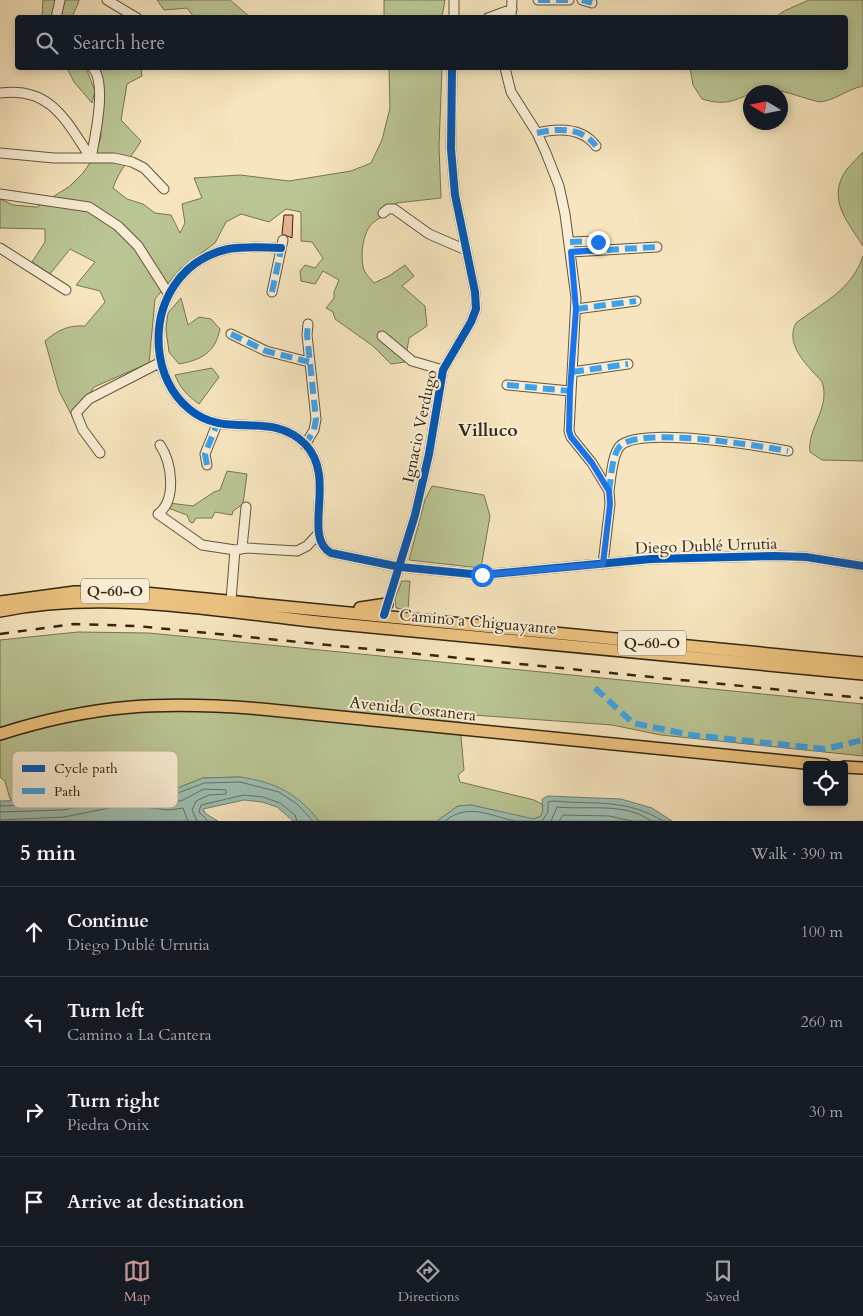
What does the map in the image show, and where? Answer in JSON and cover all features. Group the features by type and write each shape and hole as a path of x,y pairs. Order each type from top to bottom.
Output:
{"main road":[{"name":"Camino a Chiguayante","path":"0,602 53,594 98,591 152,593 339,610 386,609 863,663"},
{"name":"Camino a Chiguayante","path":"0,612 58,602 134,602 398,630 863,674"},
{"path":"370,627 378,623 386,609"},
{"path":"386,609 387,622 398,630"},
{"name":"Avenida Costanera","path":"0,734 57,718 96,710 150,704 195,705 270,710 803,763"},
{"path":"848,767 863,768"}],"street":[{"path":"57,15 60,0"},
{"path":"107,0 132,15"},
{"path":"454,0 454,15"},
{"path":"538,0 569,0"},
{"path":"582,0 592,2"},
{"path":"496,15 512,9"},
{"path":"91,158 96,133 100,92 95,70"},
{"name":"Ignacio Verdugo","path":"386,609 400,567 429,454 444,370 471,322 476,309 475,292 456,211 453,172 452,70"},
{"path":"506,70 511,92 537,133 558,186 570,242 576,309 570,391 569,418 571,437 592,463 609,491"},
{"path":"0,93 29,93 49,102 91,158"},
{"path":"537,133 570,130 586,135 596,146"},
{"path":"0,153 54,158 114,158 132,162 144,168 164,189"},
{"path":"0,194 89,207 118,226 138,246 168,294"},
{"path":"383,213 388,209 394,209 429,234 466,250"},
{"path":"570,242 596,241 600,250"},
{"path":"160,445 167,457 170,478 167,505 158,514 202,545 297,552 307,546 318,534 321,482 317,465 306,445 287,432 272,426 217,424 202,418 182,402 170,386 161,362 159,327 168,294 191,268 224,250 282,244 272,292"},
{"path":"571,252 657,247"},
{"path":"0,248 66,290"},
{"path":"576,309 636,301"},
{"path":"306,445 314,430 316,419 309,362 308,324"},
{"path":"231,334 266,351 309,362"},
{"path":"382,336 412,361 444,370"},
{"path":"100,453 83,430 76,412 89,398 161,362"},
{"path":"572,372 628,364"},
{"path":"507,385 570,391"},
{"path":"207,465 205,454 217,424"},
{"path":"603,564 610,504 609,491 617,453 621,446 627,442 657,438 693,438 788,451"},
{"path":"231,600 246,508"},
{"name":"Diego Dublé Urrutia","path":"318,534 322,544 331,553 400,567 490,575 670,558 806,557 863,566"}],"green space":[{"path":"43,0 79,0 73,15 42,15"},
{"path":"157,0 230,0 248,15 192,15 187,8 164,10"},
{"path":"384,0 445,0 442,15 384,15"},
{"path":"809,0 863,0 863,86 820,102 788,93 788,85 743,85 743,97 732,101 714,102 702,99 693,85 690,70 848,70 848,15 779,15"},
{"path":"68,70 87,70 95,91 92,103 74,82"},
{"path":"96,70 141,70 142,76 127,84 121,120 141,141 122,169 113,188 127,199 143,204 155,213 171,215 180,233 185,223 182,204 202,198 194,178 240,175 289,181 351,171 371,163 382,140 390,108 389,70 442,70 439,146 441,198 396,203 388,213 370,226 363,245 362,258 364,270 374,283 405,265 414,276 402,286 425,306 427,326 409,338 405,362 391,364 373,346 335,319 333,312 326,308 334,298 334,292 339,280 323,271 315,284 301,281 300,271 305,265 315,268 323,258 312,242 301,241 301,212 286,209 269,222 241,214 226,222 215,243 181,268 155,299 149,363 94,387 84,403 82,416 73,418 59,391 45,341 64,329 73,326 85,326 105,302 100,291 76,285 95,262 70,249 50,274 32,262 45,242 45,229 0,228 0,199 13,205 37,207 70,186 83,173 94,157 101,137"},
{"path":"863,152 863,246 845,218 841,209 838,190 847,169"},
{"path":"863,256 863,461 822,460 810,452 810,444 823,403 823,385 797,350 794,344 793,330 796,323 844,287 852,278"},
{"path":"181,298 188,325 199,317 211,319 220,329 211,350 194,360 179,364 169,352 166,329 168,313"},
{"path":"212,368 219,377 199,404 184,391 175,375"},
{"path":"227,471 247,474 243,504 233,511 232,515 215,512 212,518 196,518 193,523 190,522 187,515 168,508 169,503 193,506 220,490"},
{"path":"432,486 484,495 490,516 481,568 409,560 425,500"},
{"path":"402,581 410,581 408,610 396,608 395,598"},
{"path":"78,632 149,633 863,704 863,756 661,735 612,725 459,714 464,770 458,775 460,782 534,800 542,804 541,816 534,819 521,817 471,805 458,806 437,821 319,821 316,817 240,777 203,778 178,788 178,751 12,751 12,800 10,799 5,781 0,777 0,640"}],"water":[{"path":"240,777 275,786 294,796 319,821 293,821 277,807 262,802 244,800 203,809 206,814 218,821 0,821 0,801 12,801 12,808 178,808 178,788 203,778"},
{"path":"548,796 621,799 652,808 672,821 437,821 458,806 471,805 534,819 541,816 543,810 542,799"}],"building":[{"path":"284,215 293,215 292,238 282,234"}],"railway":[{"path":"0,634 74,624 137,626 863,698"}],"marked path":[{"path":"538,0 569,0"},
{"path":"582,0 592,3"},
{"path":"537,133 569,130 584,135 596,146"},
{"path":"272,292 283,240"},
{"path":"570,242 596,241 600,250"},
{"path":"571,252 657,247"},
{"path":"576,309 636,301"},
{"path":"305,445 314,430 316,419 307,335 308,324"},
{"path":"231,334 266,351 309,362"},
{"path":"572,372 628,364"},
{"path":"507,385 570,391"},
{"path":"207,465 205,454 217,424"},
{"path":"609,491 612,467 617,450 620,446 632,440 675,437 753,445 788,451"},
{"path":"595,688 633,723 691,735 825,749 863,740"}],"cycle path":[{"path":"384,615 415,515 429,454 443,370 471,322 476,309 475,292 455,195 451,149 452,70"},
{"path":"281,248 248,247 228,249 196,263 184,273 166,300 161,316 159,332 160,358 168,382 177,397 189,409 203,418 218,423 277,428 292,434 305,444 314,458 319,473 319,534 323,545 331,553 400,567 482,575 651,559 775,556 806,557 863,566"}],"district":[{"name":"Villuco","path":"488,430"}],"route":[{"path":"482,575 603,564 610,504 609,491 603,478 577,446 569,431 576,309 571,252 600,250 598,242"}]}
